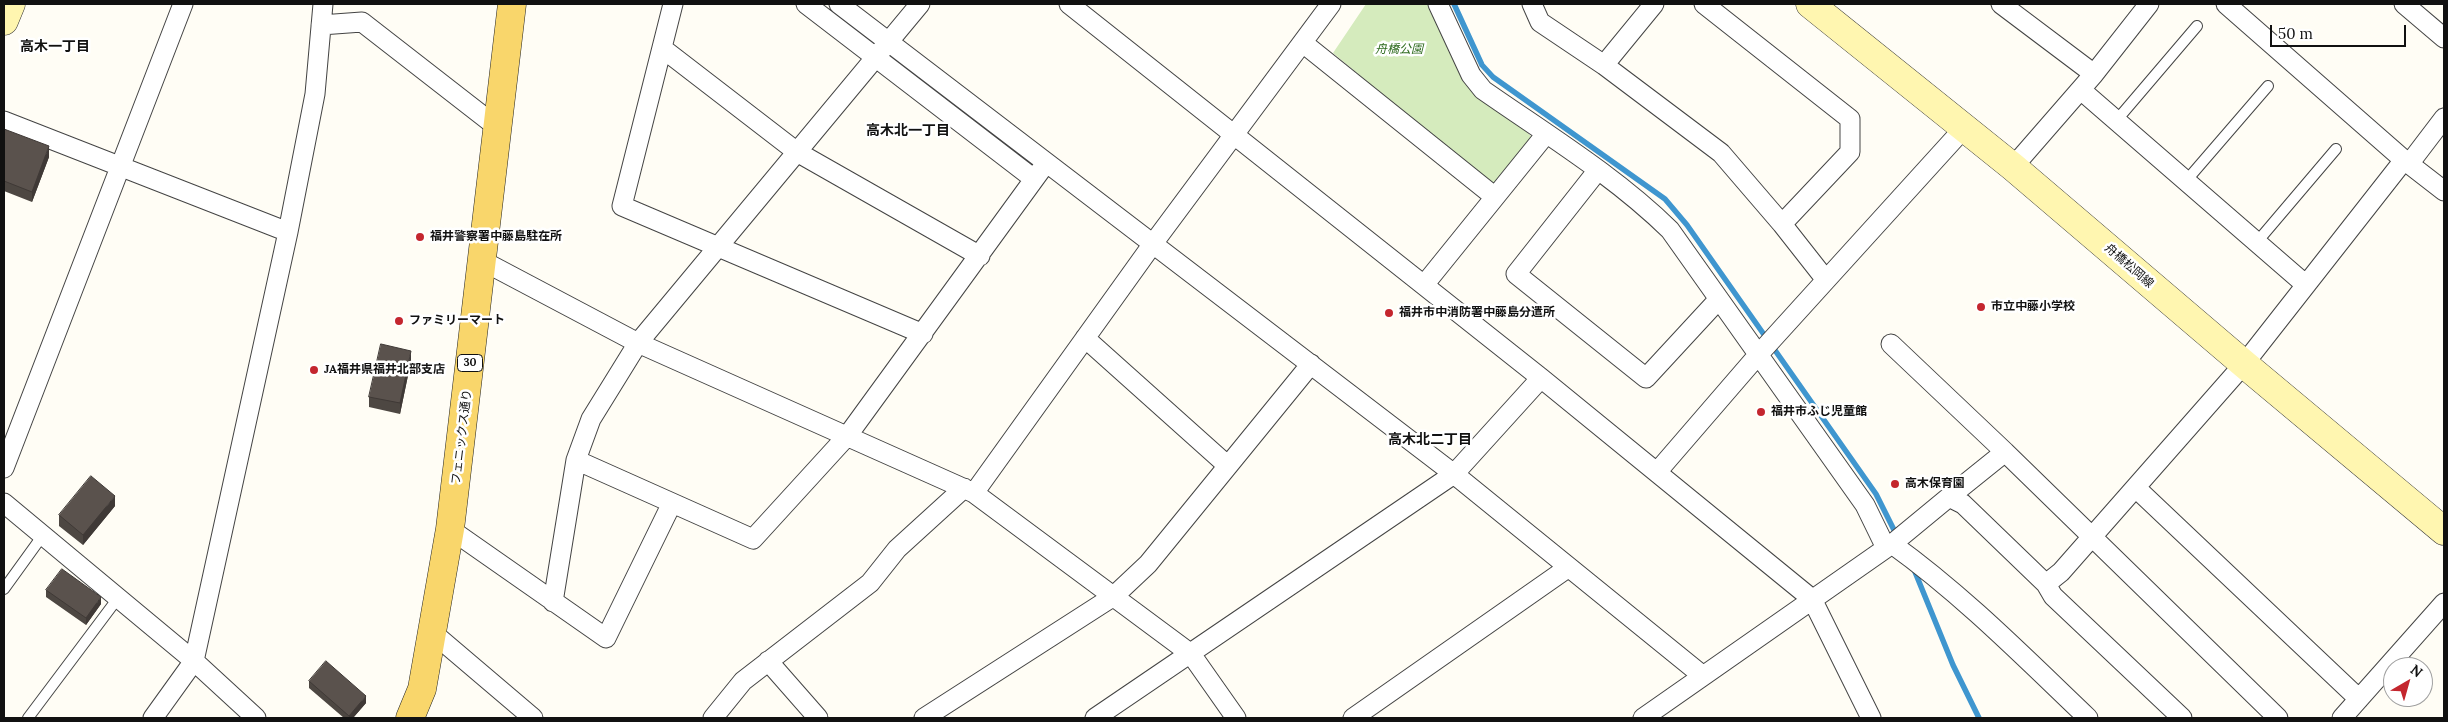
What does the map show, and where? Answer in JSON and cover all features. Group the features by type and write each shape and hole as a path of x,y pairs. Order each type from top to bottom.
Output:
{"main road":[{"path":"4,21 11,4"},
{"name":"フェニックス通り","path":"410,718 422,689 450,529 512,4"},
{"name":"舟橋松岡線","path":"1816,6 2014,167 2244,364 2444,531"},
{"path":"422,689 424,718"}],"street":[{"path":"4,468 183,4"},
{"path":"153,718 194,662 288,232 315,94 323,4"},
{"path":"673,4 622,206 923,334"},
{"path":"806,4 1034,179"},
{"path":"838,4 1454,474 1703,676"},
{"path":"553,602 576,460 591,420 638,343 920,4"},
{"path":"1069,4 1541,378 1812,599 1871,718"},
{"path":"1438,4 1471,75 1483,90 1598,170 1648,208 1670,230 1865,505 1889,546 1930,571 2088,718"},
{"path":"1532,4 1540,22 1604,65 1721,153 1782,224 1826,280"},
{"path":"1604,65 1654,4"},
{"path":"1704,4 1850,119 1850,152 1782,224"},
{"path":"2001,4 2094,74"},
{"path":"2014,167 2081,90 2149,4"},
{"path":"2226,4 2407,162 2444,190"},
{"path":"2404,4 2444,38"},
{"path":"713,718 743,681 870,583 897,549 969,490 1085,338 1303,43 1322,7"},
{"path":"321,24 362,22 497,127"},
{"path":"1303,43 1495,197"},
{"path":"662,48 797,152 980,256"},
{"path":"2081,90 2306,285"},
{"path":"2046,584 2061,572 2244,364 2306,285 2444,118"},
{"path":"4,121 288,232"},
{"path":"1656,472 1758,355 1965,127"},
{"path":"1424,285 1546,134"},
{"path":"576,460 753,539 848,435 1046,163"},
{"path":"1598,170 1516,274 1646,378 1719,299"},
{"path":"482,260 638,343 969,490 1191,654 1236,718"},
{"path":"1085,338 1228,466"},
{"path":"1891,344 2092,536 2278,718"},
{"path":"924,718 1114,596 1148,564 1311,364"},
{"path":"1096,718 1454,474 1541,378"},
{"path":"1643,718 1889,546 2005,452"},
{"path":"2136,488 2359,699"},
{"path":"1949,497 1963,504 2046,584 2053,596 2182,718"},
{"path":"4,503 194,662 256,718"},
{"path":"450,529 606,638 672,503"},
{"path":"1353,718 1569,567"},
{"path":"2342,718 2444,603"},
{"path":"433,633 533,718"},
{"path":"768,661 818,718"}],"lane":[{"path":"2116,121 2198,26"},
{"path":"2186,181 2268,86"},
{"path":"2257,242 2336,149"},
{"path":"4,589 43,535"},
{"path":"28,718 118,598"}],"green space":[{"name":"舟橋公園","path":"1366,4 1428,4 1464,74 1532,137 1493,187 1333,53"}],"building":[{"path":"4,129 49,146 32,192 4,181"},
{"path":"381,344 411,351 400,403 369,397"},
{"path":"91,476 115,496 83,535 59,515"},
{"path":"62,569 101,597 86,618 46,590"},
{"path":"326,661 366,696 349,716 309,681"}],"waterway":[{"path":"1454,4 1482,65 1493,77 1665,199 1687,225 1876,494 1897,536"},
{"path":"1913,567 1953,665 1979,718"}],"place":[{"name":"福井警察署中藤島駐在所","path":"420,237"},
{"name":"市立中藤小学校","path":"1981,307"},
{"name":"福井市中消防署中藤島分遣所","path":"1389,313"},
{"name":"ファミリーマート","path":"399,321"},
{"name":"JA福井県福井北部支店","path":"314,370"},
{"name":"福井市ふじ児童館","path":"1761,412"},
{"name":"高木保育園","path":"1895,484"}],"district":[{"name":"高木一丁目","path":"55,47"},
{"name":"高木北一丁目","path":"908,131"},
{"name":"高木北二丁目","path":"1430,440"}]}
